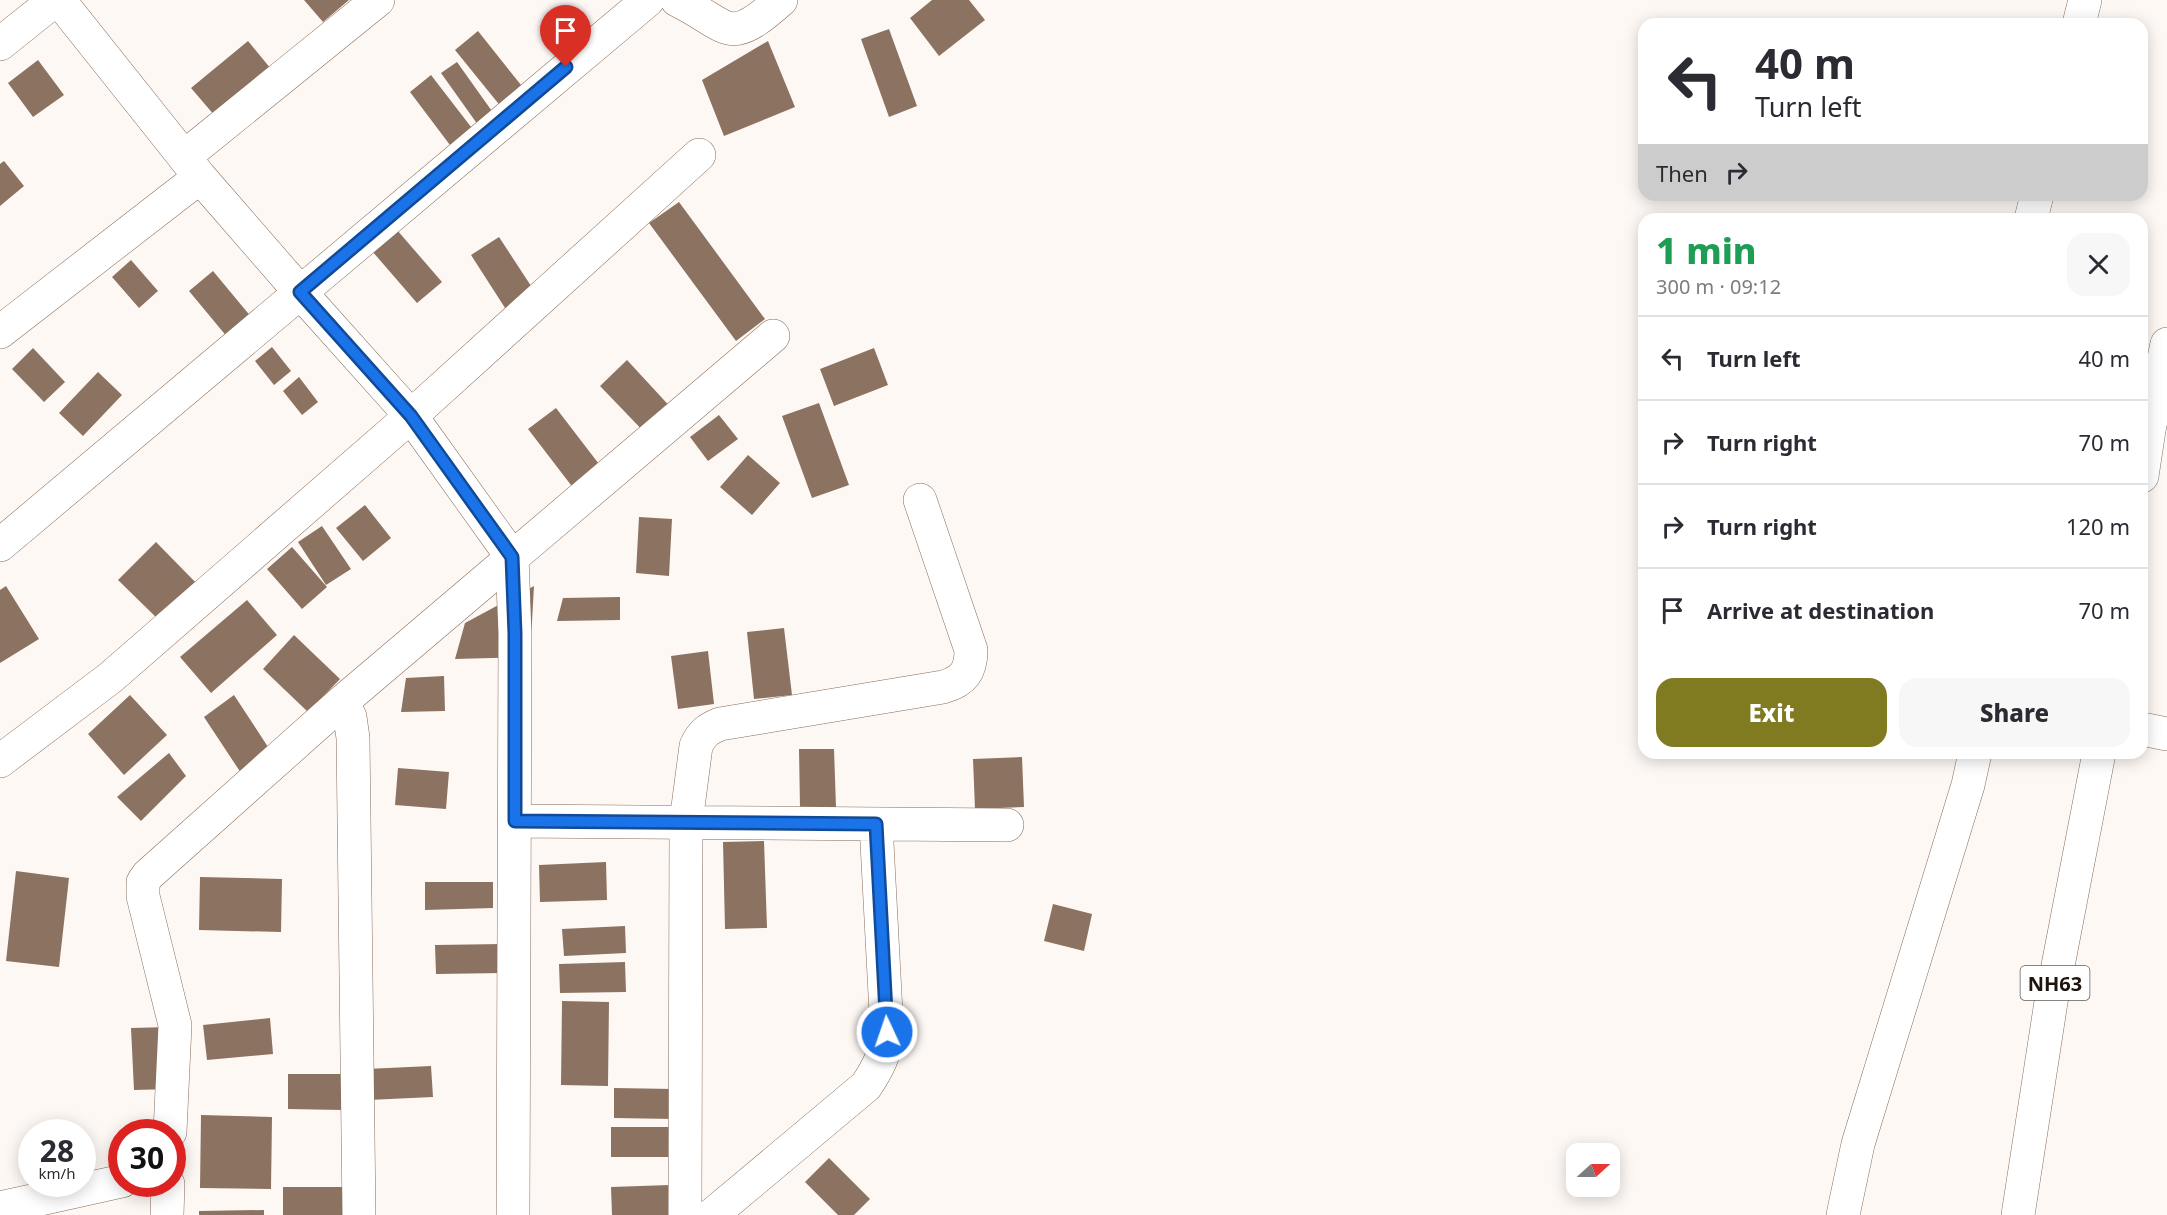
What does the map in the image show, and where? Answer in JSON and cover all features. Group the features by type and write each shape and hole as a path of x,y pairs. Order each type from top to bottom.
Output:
{"main road":[{"path":"0,44 57,0 192,167 411,416 512,557 515,634 513,1215"},
{"path":"0,332 192,167 378,0"},
{"path":"0,545 648,0"},
{"path":"677,0 718,25 734,29 747,27 758,21 781,0"},
{"path":"2080,18 2085,0"},
{"path":"0,761 110,678 411,416 699,155"},
{"path":"171,1119 175,1025 143,896 143,882 148,875 342,702 773,336"},
{"path":"2148,437 2167,344"},
{"path":"685,1215 686,822 696,746 701,735 720,724 943,687 954,684 964,675 971,664 971,650 920,500"},
{"path":"342,702 350,717 353,738 359,1215"},
{"path":"2148,730 2167,734"},
{"path":"1843,1215 1858,1144 1974,759"},
{"name":"NH63","path":"2018,1215 2051,1002 2098,759"},
{"path":"515,821 1007,825"},
{"path":"712,1215 866,1086 878,1070 886,1049 887,1032 876,824"},
{"path":"0,1208 108,1184"},
{"path":"167,1215 168,1197"}],"building":[{"path":"304,0 349,0 323,22"},
{"path":"932,0 969,0 985,20 939,56 910,18"},
{"path":"889,29 917,106 889,117 861,39"},
{"path":"478,31 525,90 502,108 455,50"},
{"path":"248,41 271,69 215,116 191,88"},
{"path":"768,41 795,107 724,136 702,80"},
{"path":"38,60 64,95 33,117 8,83"},
{"path":"457,62 494,114 478,125 441,73"},
{"path":"431,75 478,136 456,153 410,92"},
{"path":"4,161 24,186 0,206 0,164"},
{"path":"679,202 765,319 736,341 649,223"},
{"path":"397,230 442,282 417,303 372,251"},
{"path":"499,237 535,292 507,311 471,255"},
{"path":"131,260 158,291 139,308 112,277"},
{"path":"213,271 257,324 233,344 189,291"},
{"path":"272,347 291,371 274,385 255,361"},
{"path":"33,348 65,382 44,402 12,369"},
{"path":"874,348 888,385 834,406 820,369"},
{"path":"627,360 675,412 649,437 600,386"},
{"path":"98,372 122,395 83,436 59,413"},
{"path":"299,377 318,402 302,415 283,391"},
{"path":"819,403 849,485 812,498 782,416"},
{"path":"556,408 602,468 574,489 528,429"},
{"path":"719,415 738,439 708,461 690,437"},
{"path":"748,455 780,483 752,515 720,487"},
{"path":"365,505 391,538 363,561 336,528"},
{"path":"639,517 672,519 669,576 636,573"},
{"path":"322,526 351,569 326,585 298,542"},
{"path":"156,542 201,588 164,625 118,580"},
{"path":"292,547 327,587 302,609 267,569"},
{"path":"6,586 39,639 0,663 0,590"},
{"path":"534,586 530,657 455,659 465,623"},
{"path":"620,597 620,620 557,621 563,598"},
{"path":"247,600 277,635 211,693 180,657"},
{"path":"784,628 792,695 754,699 747,632"},
{"path":"294,635 340,679 308,712 263,669"},
{"path":"708,651 714,704 678,709 671,656"},
{"path":"444,676 445,711 401,712 406,678"},
{"path":"130,695 167,735 124,775 88,734"},
{"path":"234,695 270,750 241,773 204,717"},
{"path":"799,749 834,749 836,807 800,808"},
{"path":"169,753 186,776 141,821 117,797"},
{"path":"1022,757 1024,807 975,809 973,759"},
{"path":"398,768 449,772 446,809 395,805"},
{"path":"764,841 767,928 725,929 723,842"},
{"path":"606,862 607,900 540,902 539,865"},
{"path":"16,871 69,878 59,967 6,961"},
{"path":"200,877 282,879 281,932 199,930"},
{"path":"425,882 493,882 493,908 425,910"},
{"path":"1053,904 1092,914 1084,951 1044,941"},
{"path":"625,926 626,953 564,956 562,929"},
{"path":"503,944 503,973 436,974 435,945"},
{"path":"625,962 626,992 560,993 559,964"},
{"path":"562,1001 609,1002 608,1086 561,1085"},
{"path":"270,1018 273,1054 207,1060 203,1025"},
{"path":"170,1027 173,1089 134,1090 131,1028"},
{"path":"431,1066 433,1097 368,1100 366,1069"},
{"path":"288,1074 343,1074 343,1110 288,1109"},
{"path":"614,1088 674,1089 674,1119 614,1118"},
{"path":"201,1115 272,1117 271,1189 200,1188"},
{"path":"611,1127 670,1127 670,1157 611,1157"},
{"path":"829,1158 870,1199 854,1215 838,1215 805,1182"},
{"path":"670,1185 671,1215 612,1215 611,1187"},
{"path":"283,1187 344,1187 344,1215 283,1215"},
{"path":"264,1210 264,1215 199,1215 199,1211"}],"route":[{"path":"566,67 300,292 411,416 512,557 515,634 515,821 876,824 887,1032"}]}
